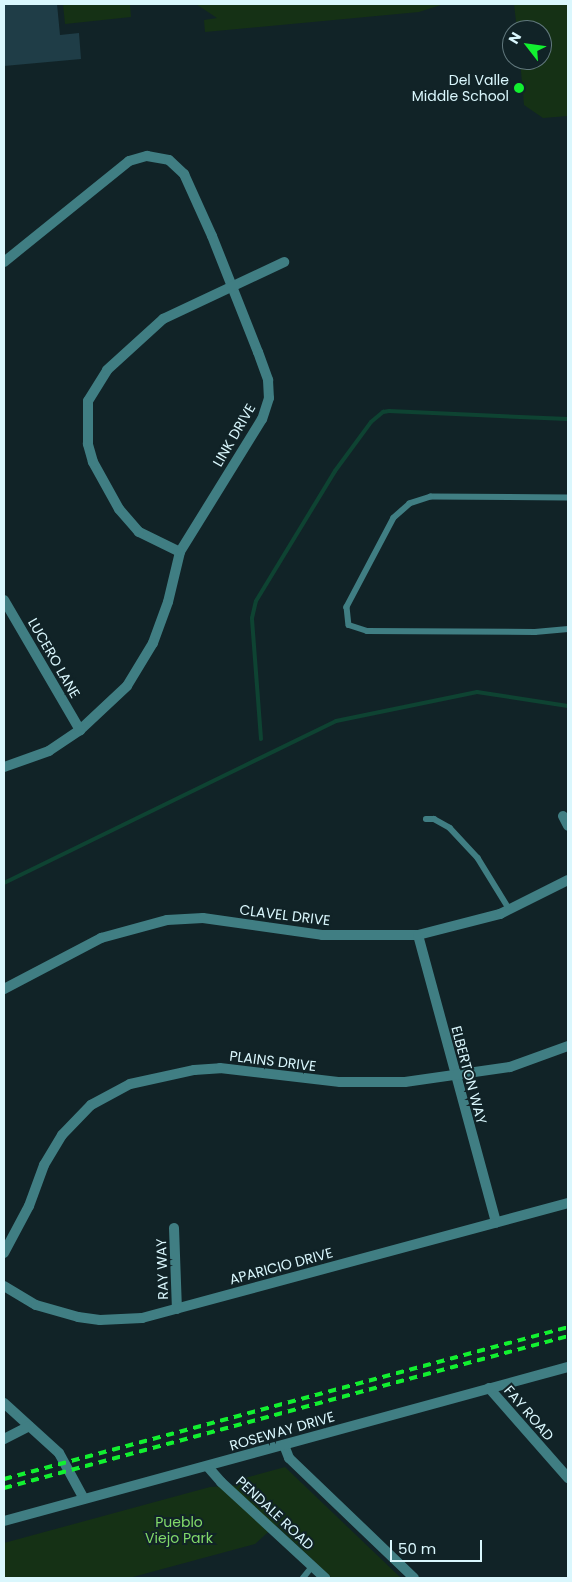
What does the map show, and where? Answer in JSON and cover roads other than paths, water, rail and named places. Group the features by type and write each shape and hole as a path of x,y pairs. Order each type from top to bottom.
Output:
{"street":[{"name":"LINK DRIVE","path":"4,262 118,167 136,158 153,156 169,160 184,174 232,286 268,380 269,398 262,419 180,552 168,602 140,666 110,704 80,730 49,751 4,767"},
{"path":"180,552 138,532 119,510 93,462 88,444 88,401 107,370 163,320 284,262"},
{"name":"LUCERO LANE","path":"4,600 80,730"},
{"path":"563,816 568,826"},
{"name":"CLAVEL DRIVE","path":"4,989 101,938 167,920 203,918 322,935 418,935 464,925 510,910 568,880"},
{"name":"ELBERTON WAY","path":"418,935 496,1223"},
{"name":"PLAINS DRIVE","path":"4,1253 29,1206 44,1166 62,1135 91,1105 130,1084 194,1070 220,1068 370,1084 456,1076 510,1067 568,1046"},
{"name":"APARICIO DRIVE","path":"4,1286 55,1312 100,1320 142,1318 568,1204"},
{"name":"RAY WAY","path":"174,1228 178,1309"},
{"name":"ROSEWAY DRIVE","path":"4,1521 208,1467 568,1367"},
{"name":"FAY ROAD","path":"489,1388 568,1478"},
{"path":"4,1403 59,1453 84,1499"},
{"path":"4,1439 29,1426"},
{"path":"284,1445 289,1458 414,1578"},
{"name":"PENDALE ROAD","path":"208,1467 221,1482 325,1578"}],"lane":[{"path":"568,498 431,497 410,504 394,518 347,607 350,625 368,632 535,632 568,629"},
{"path":"426,819 434,819 450,828 478,858 510,910"},
{"path":"303,1578 312,1567"}],"waterway":[{"path":"261,739 252,618 256,601 335,471 371,422 383,412 389,411 568,419"},
{"path":"4,883 336,721 477,692 568,706"}],"railway":[{"path":"4,1479 568,1327"},
{"path":"4,1488 568,1336"}],"place":[{"name":"Del Valle Middle School","path":"519,88"}],"park label":[{"name":"Pueblo Viejo Park","path":"179,1530"}]}
